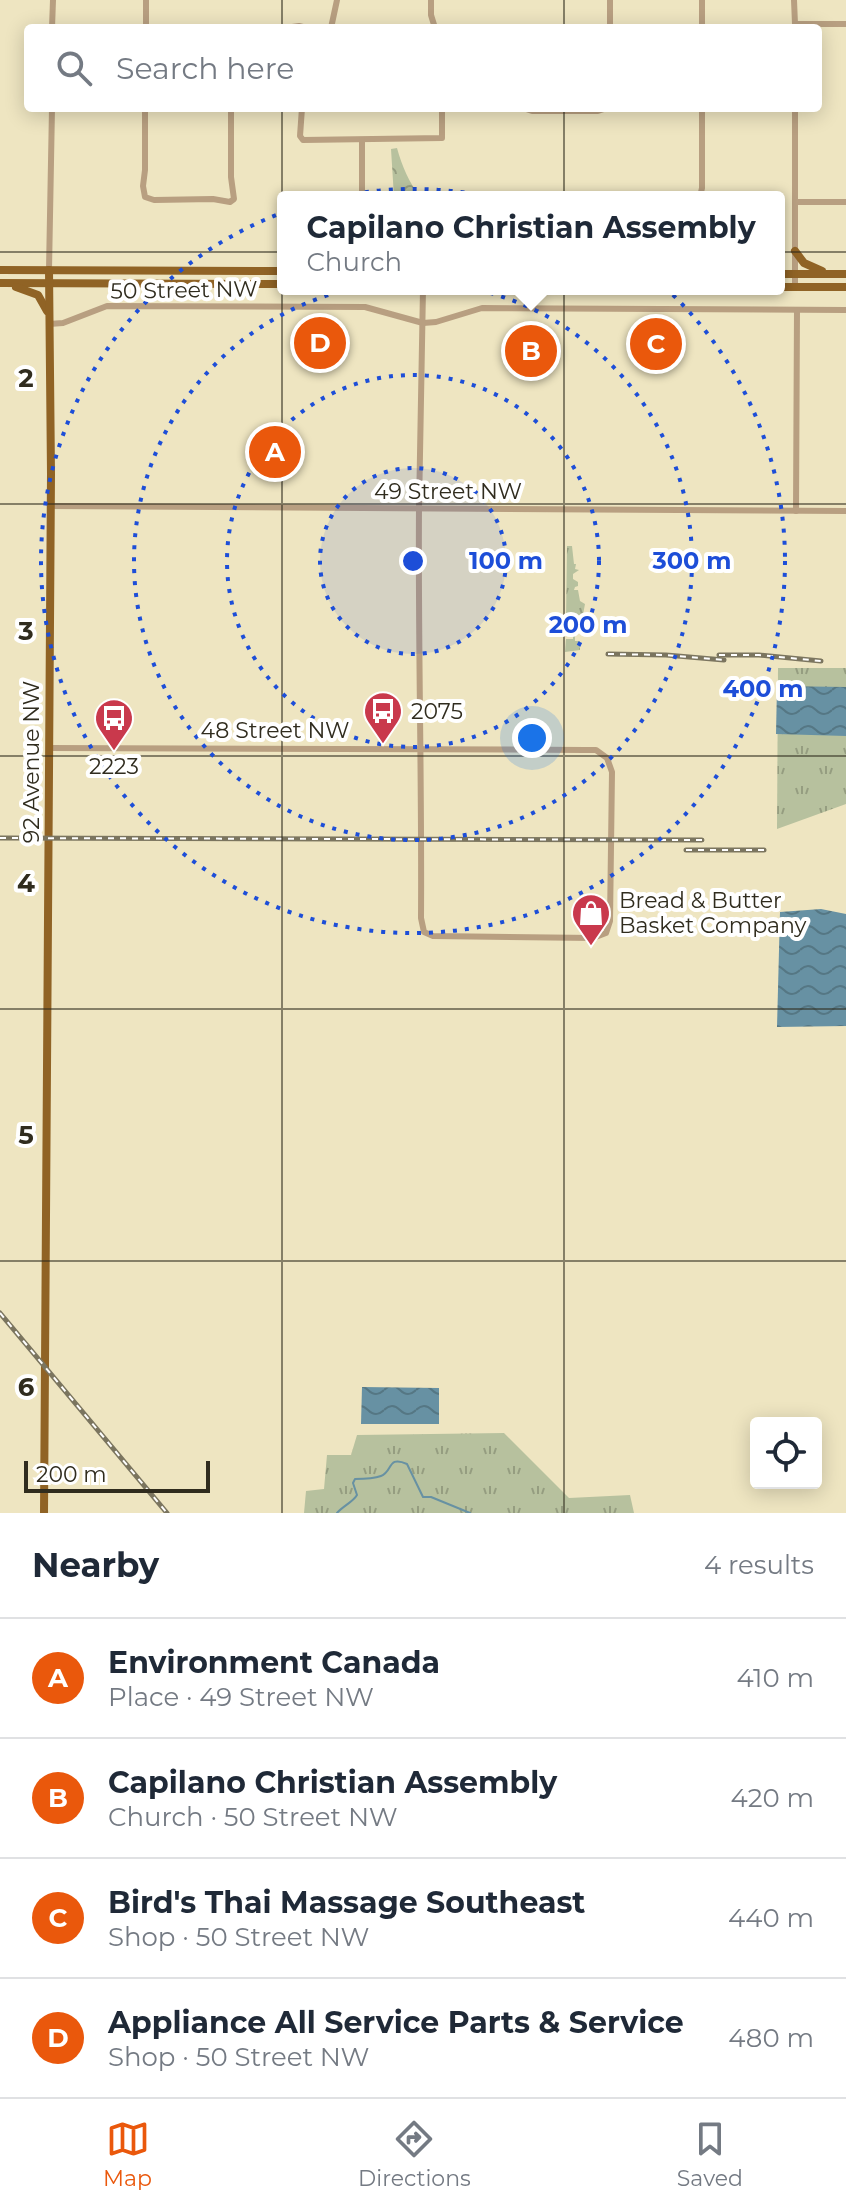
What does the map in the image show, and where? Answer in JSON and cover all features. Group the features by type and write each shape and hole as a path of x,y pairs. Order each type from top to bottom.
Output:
{"main road":[{"path":"795,251 804,263 830,274"},
{"name":"50 Street NW","path":"0,270 277,271"},
{"name":"92 Avenue NW","path":"44,1513 49,270"},
{"path":"785,274 846,274"},
{"name":"50 Street NW","path":"2,283 277,284"},
{"path":"2,283 38,295 45,304 49,320"},
{"path":"785,287 846,287"}],"street":[{"path":"52,24 53,0"},
{"path":"146,0 146,24"},
{"path":"332,24 337,0"},
{"path":"431,0 434,24"},
{"path":"610,0 610,24"},
{"path":"702,0 702,24"},
{"path":"794,0 795,24"},
{"path":"822,25 846,24"},
{"name":"92 Avenue NW","path":"49,270 52,112"},
{"path":"145,112 145,197 154,200 232,201 231,112"},
{"path":"302,112 303,140 442,138 442,112"},
{"path":"701,191 702,112"},
{"path":"795,112 795,287"},
{"path":"362,140 362,191"},
{"path":"795,202 846,202"},
{"path":"422,748 419,510 423,295"},
{"name":"50 Street NW","path":"49,320 63,323 107,306 365,307 423,323 482,308 846,310"},
{"path":"796,511 797,310"},
{"name":"49 Street NW","path":"50,506 846,511"},
{"name":"48 Street NW","path":"49,748 422,748 596,750 607,758 612,772 610,921 606,933 593,938 433,936 424,932 421,918 422,748"}],"green space":[{"path":"397,148 416,191 394,191 391,149"},
{"path":"567,546 572,546 575,569 579,570 573,574 573,579 578,582 574,590 578,590 580,601 585,604 582,620 578,620 575,627 578,634 575,641 580,641 580,650 565,652 566,639 573,639 573,621 566,621"},
{"path":"778,668 846,668 846,804 777,829"},
{"path":"504,1433 569,1498 630,1495 634,1513 304,1513 306,1491 324,1489 327,1455 351,1455 357,1435"}],"water":[{"path":"777,686 846,687 846,736 776,734"},
{"path":"821,909 846,914 846,1026 777,1027 780,912"},
{"path":"362,1387 439,1388 439,1424 361,1424"}],"waterway":[{"path":"337,1513 357,1495 353,1483 355,1479 381,1476 396,1462 407,1464 423,1497 431,1497 470,1513"}],"railway":[{"path":"608,654 724,660"},
{"path":"719,655 821,661"},
{"path":"0,838 702,840"},
{"path":"686,850 764,850"},
{"path":"0,1313 167,1513"}],"place":[{"name":"Appliance All Service Parts & Service","path":"320,343"},
{"name":"Bird's Thai Massage Southeast","path":"656,344"},
{"name":"Capilano Christian Assembly","path":"531,351"},
{"name":"Environment Canada","path":"275,452"},
{"name":"2075","path":"383,745"},
{"name":"2223","path":"114,752"},
{"name":"Bread & Butter Basket Company","path":"591,947"}]}
